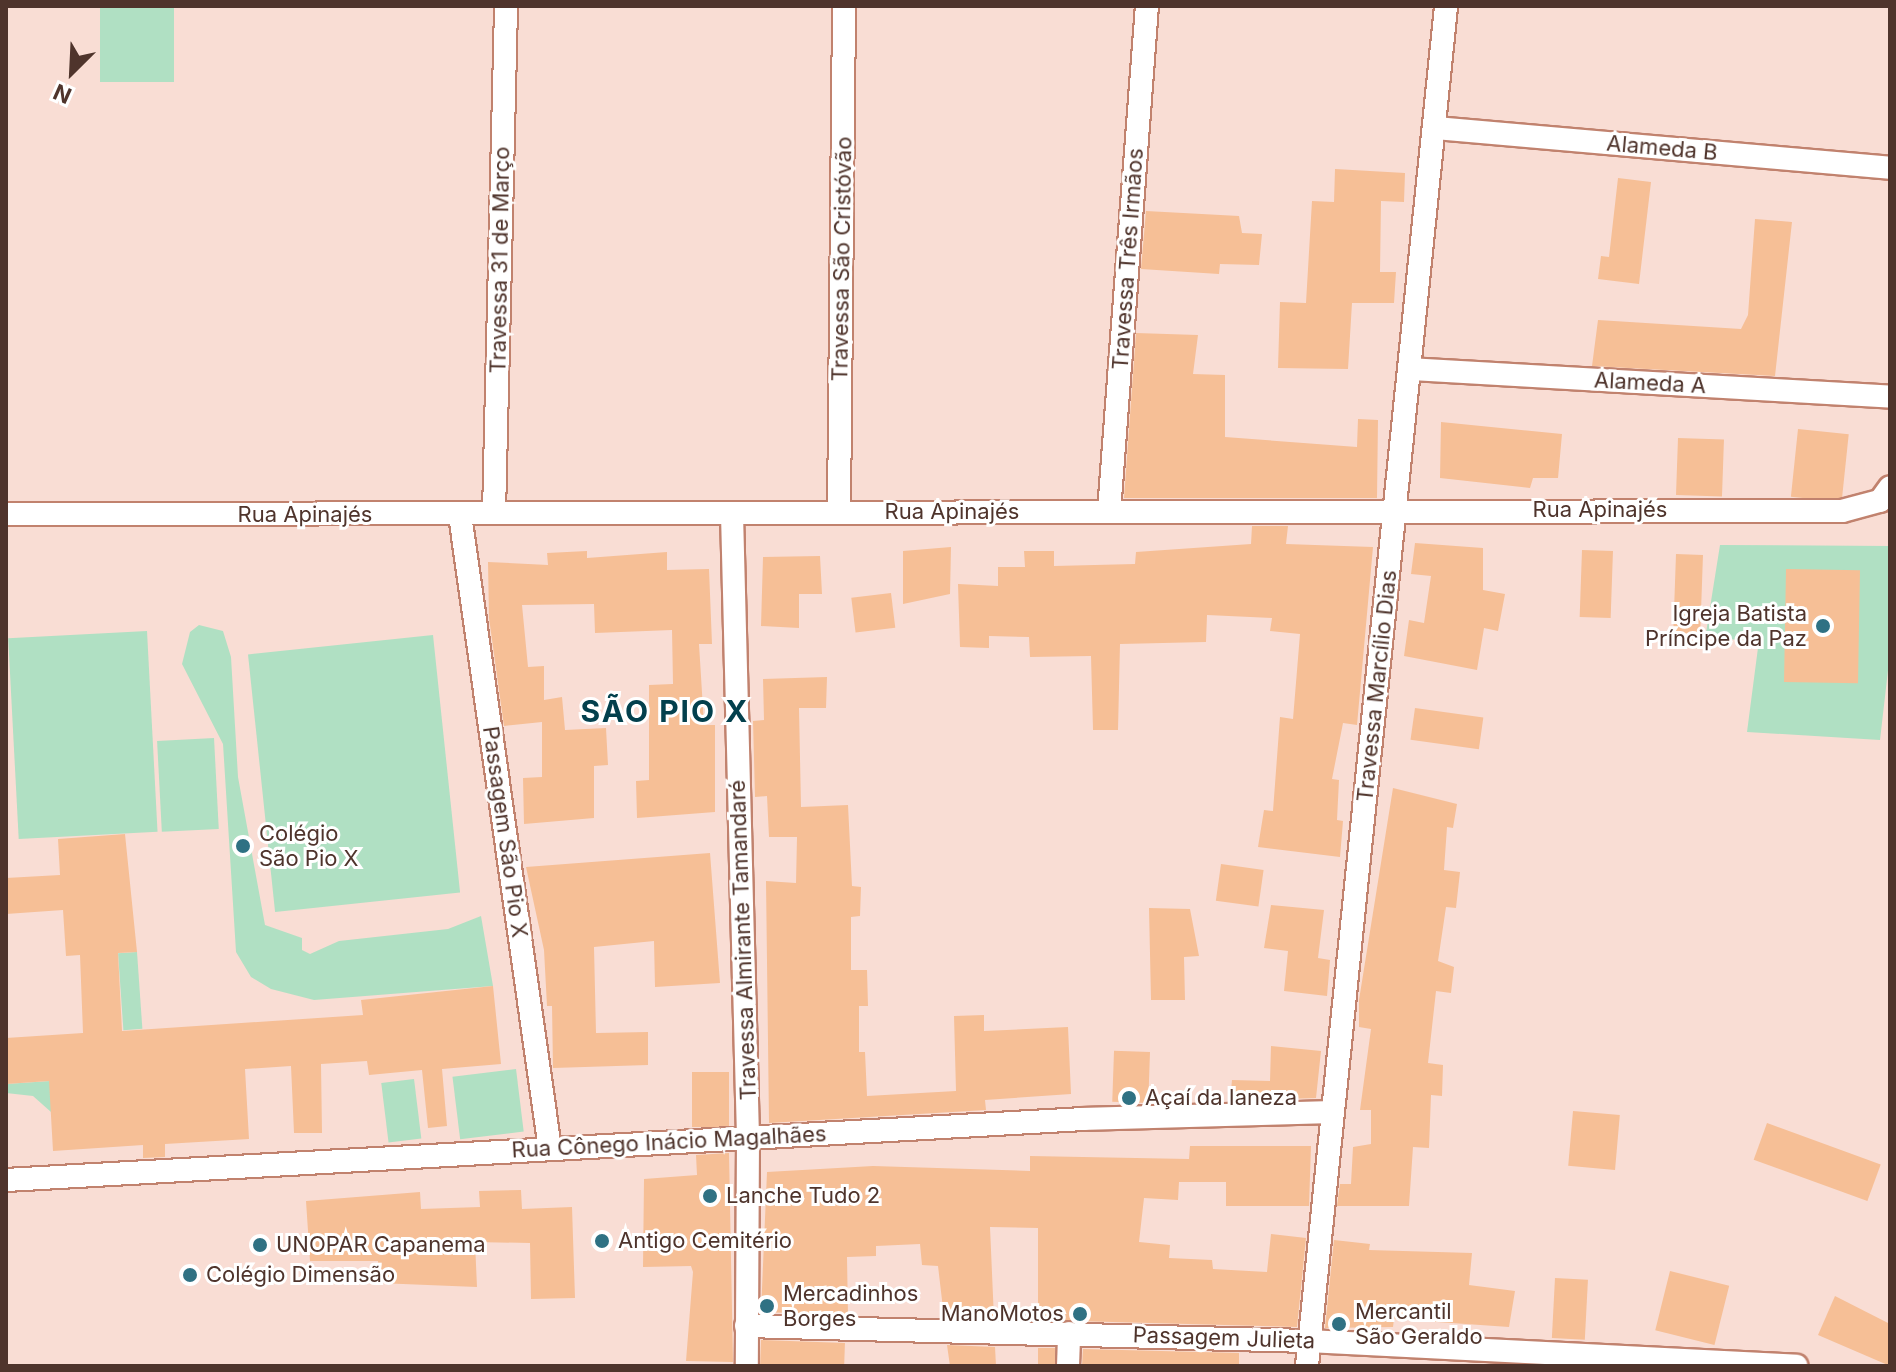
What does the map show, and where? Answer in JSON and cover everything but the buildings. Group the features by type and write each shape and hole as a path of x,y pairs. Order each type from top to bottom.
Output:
{"street":[{"name":"Travessa 31 de Março","path":"494,513 506,6"},
{"name":"Travessa São Cristóvão","path":"839,511 844,6"},
{"name":"Travessa Três Irmãos","path":"1109,512 1147,6"},
{"name":"Travessa Marcílio Dias","path":"1307,1366 1446,6"},
{"name":"Alameda B","path":"1435,128 1890,168"},
{"name":"Alameda A","path":"1410,369 1890,397"},
{"name":"Rua Apinajés","path":"6,514 460,515 1397,509 1842,511 1880,501 1890,487"},
{"name":"Travessa Almirante Tamandaré","path":"732,514 748,1138 747,1366"},
{"name":"Passagem São Pio X","path":"460,515 550,1149"},
{"name":"Rua Cônego Inácio Magalhães","path":"6,1180 748,1138 1331,1112"},
{"name":"Passagem Julieta","path":"746,1326 1309,1341 1796,1366"},
{"path":"1068,1366 1069,1333"}],"green space":[{"path":"100,6 174,6 174,82 100,82"},
{"path":"1720,545 1890,546 1890,653 1880,740 1747,732 1759,640 1705,639"},
{"path":"199,625 223,631 231,657 238,777 265,925 302,938 302,950 310,954 339,941 448,929 481,916 493,986 314,1000 271,989 251,977 236,952 223,744 182,664 190,632"},
{"path":"147,631 158,832 19,839 8,638"},
{"path":"433,635 460,893 275,912 248,654"},
{"path":"214,738 219,829 162,832 157,741"},
{"path":"137,952 142,1029 123,1030 118,953"},
{"path":"516,1069 524,1132 460,1139 452,1077"},
{"path":"139,1075 51,1112 33,1096 6,1093 6,1084"},
{"path":"414,1079 421,1139 389,1143 381,1083"}],"place":[{"name":"Igreja Batista Príncipe da Paz","path":"1823,626"},
{"name":"Colégio São Pio X","path":"243,846"},
{"name":"Açaí da Ianeza","path":"1129,1098"},
{"name":"Lanche Tudo 2","path":"710,1196"},
{"name":"Antigo Cemitério","path":"602,1241"},
{"name":"UNOPAR Capanema","path":"260,1245"},
{"name":"Colégio Dimensão","path":"190,1275"},
{"name":"Mercadinhos Borges","path":"767,1306"},
{"name":"ManoMotos","path":"1080,1314"},
{"name":"Mercantil São Geraldo","path":"1339,1324"}],"district":[{"name":"SÃO PIO X","path":"665,711"}]}
